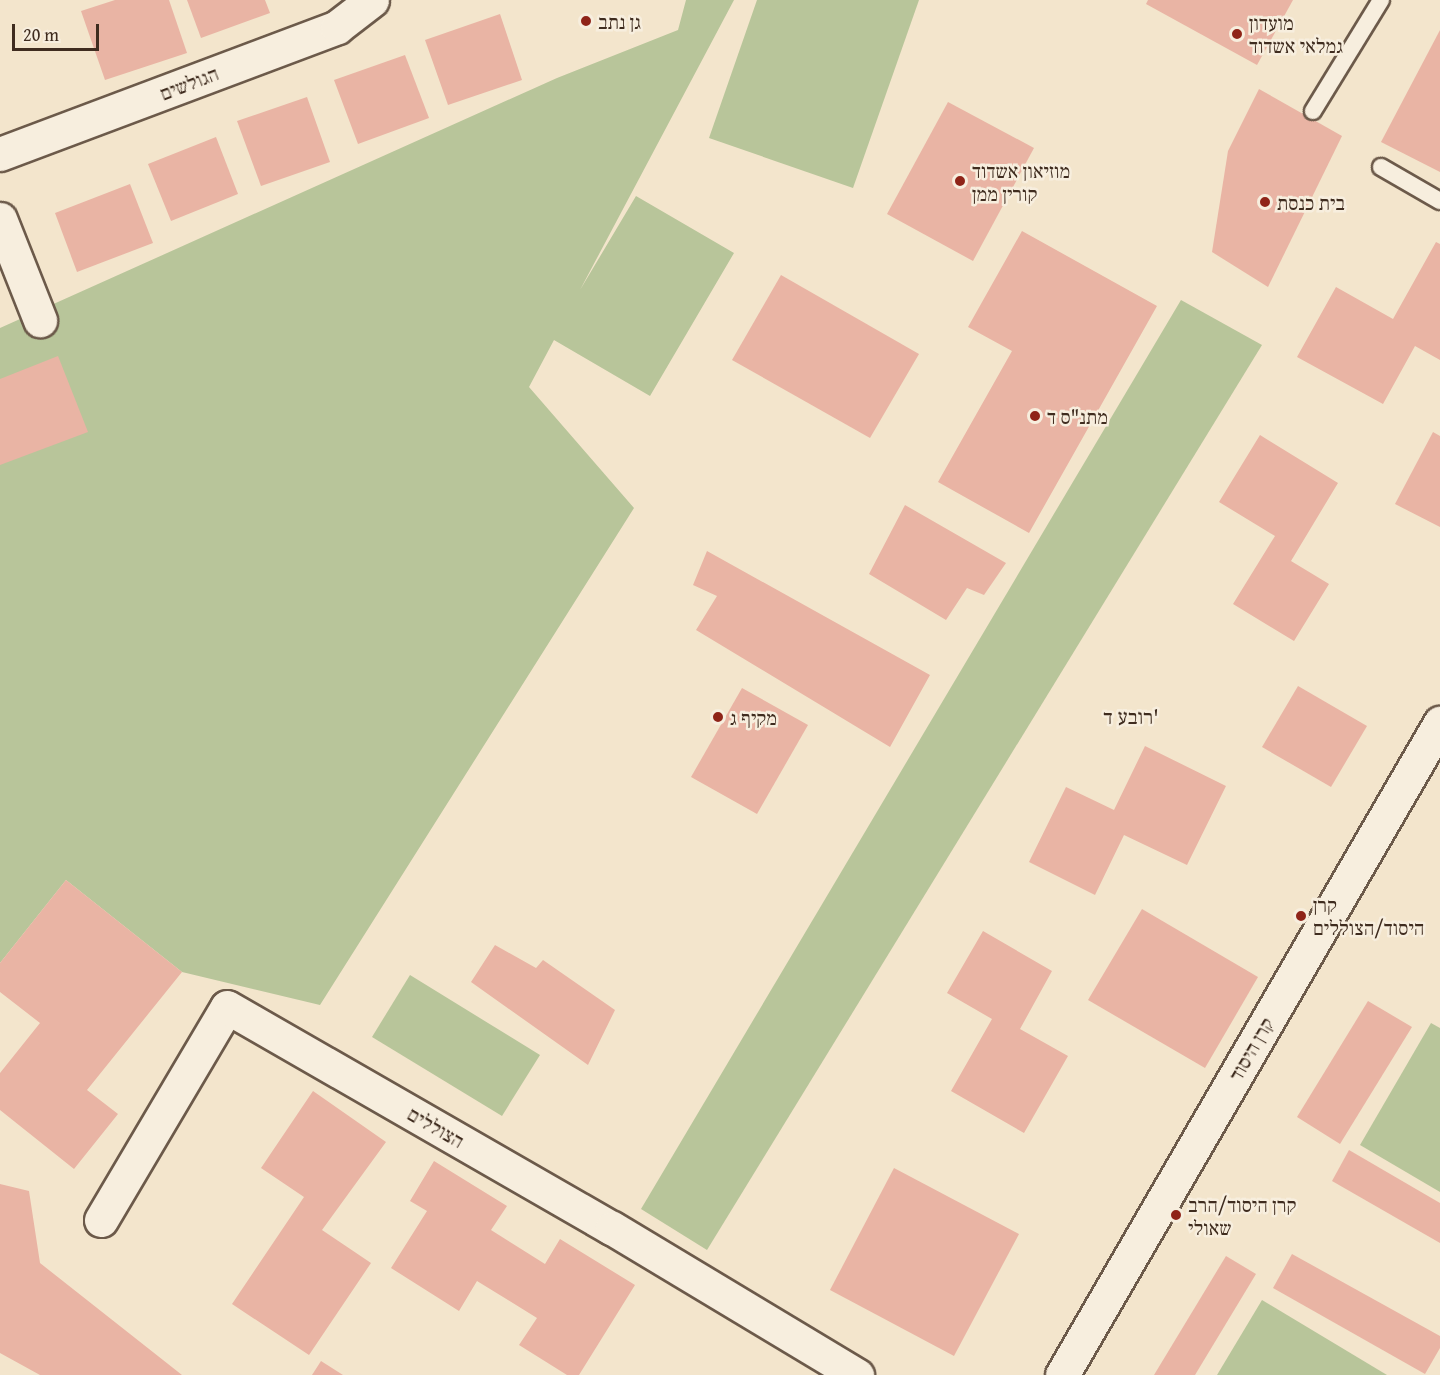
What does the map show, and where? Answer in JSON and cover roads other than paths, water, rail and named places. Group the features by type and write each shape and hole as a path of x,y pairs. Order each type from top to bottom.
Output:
{"street":[{"name":"הגולשים","path":"0,154 337,27 372,0"},
{"path":"0,219 40,320"},
{"name":"קרן היסוד","path":"1062,1375 1440,723"},
{"name":"הצוללים","path":"101,1220 227,1007 612,1228 857,1375"}],"lane":[{"path":"1313,111 1381,0"},
{"path":"1381,167 1440,201"}],"place":[{"name":"גן נתב","path":"586,21"},
{"name":"מועדון גמלאי אשדוד","path":"1237,34"},
{"name":"מוזיאון אשדוד קורין ממן","path":"960,181"},
{"name":"בית כנסת","path":"1265,202"},
{"name":"מתנ\"ס ד","path":"1035,416"},
{"name":"מקיף ג","path":"718,717"},
{"name":"קרן היסוד/הצוללים","path":"1301,916"},
{"name":"קרן היסוד/הרב שאולי","path":"1176,1215"}],"district":[{"name":"רובע ד'","path":"1131,717"}]}
